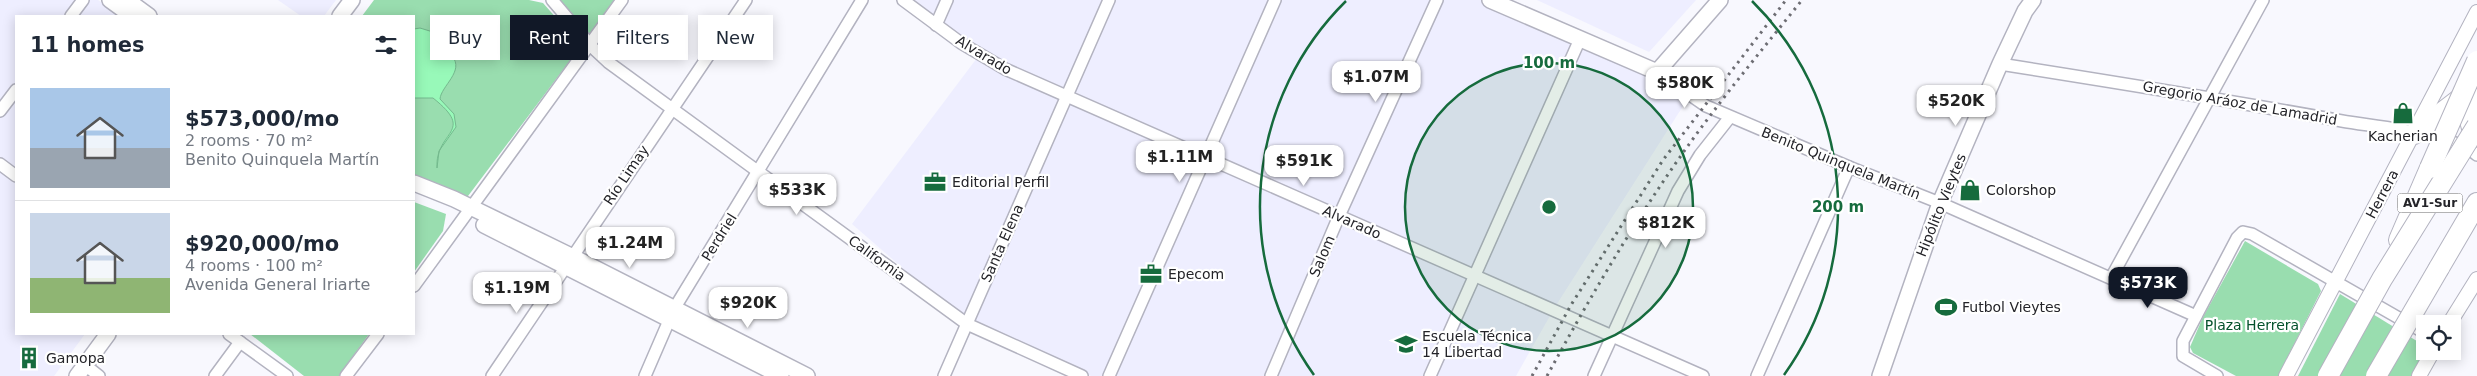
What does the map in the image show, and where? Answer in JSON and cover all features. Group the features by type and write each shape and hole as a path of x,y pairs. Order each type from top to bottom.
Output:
{"highway":[{"path":"2382,280 2477,61"},
{"path":"2414,134 2477,87"},
{"path":"2477,87 2470,110 2471,126 2477,134"},
{"name":"AV1-Sur","path":"2328,376 2382,280 2477,126"},
{"name":"AV1-Sur","path":"2376,376 2477,203"},
{"path":"2439,268 2460,245 2477,221"}],"main road":[{"path":"110,0 131,15"},
{"path":"127,0 148,15"},
{"path":"341,15 352,0"},
{"path":"1490,0 1657,72 1720,0"},
{"name":"Hipólito Vieytes","path":"1880,376 1940,203 2000,64 2029,4"},
{"path":"415,184 672,314 807,376"},
{"path":"415,194 469,212"},
{"path":"672,314 781,376"},
{"path":"81,371 107,335"}],"street":[{"path":"72,15 84,0"},
{"name":"California","path":"552,0 608,62 967,324 1082,376"},
{"path":"415,285 622,0"},
{"name":"Río Limay","path":"492,376 671,108 746,0"},
{"name":"Perdriel","path":"645,376 672,314 862,0"},
{"name":"Alvarado","path":"903,0 936,25 999,66 1702,376"},
{"path":"936,25 947,0"},
{"name":"Santa Elena","path":"944,376 1109,0"},
{"path":"1109,376 1275,0"},
{"name":"Salom","path":"1271,376 1339,216 1437,0"},
{"path":"2110,278 2263,0"},
{"name":"Herrera","path":"2286,376 2477,12"},
{"path":"1430,376 1473,276 1580,40"},
{"name":"Gregorio Aráoz de Lamadrid","path":"2000,64 2211,97 2414,134 2457,144 2477,155"},
{"name":"Benito Quinquela Martín","path":"1657,72 1690,97 1730,117 1940,203 2196,316"},
{"path":"0,111 15,91"},
{"path":"1594,376 1683,182 1700,155 1730,117"},
{"path":"0,164 15,175"},
{"path":"1758,376 1849,167"},
{"path":"2217,376 2193,364 2183,356 2183,341 2237,238 2243,232 2252,234 2416,328"},
{"path":"2455,315 2477,280"},
{"path":"230,335 287,376"},
{"path":"346,376 377,335"},
{"path":"215,376 240,342"},
{"path":"2419,376 2428,360"},
{"path":"81,371 99,376"}],"shaded area":[{"path":"0,0 98,0 120,15 15,15 15,335 84,335 54,376 0,376"},
{"path":"278,0 336,0 325,15 300,15"},
{"path":"906,0 1486,0 1692,92 1555,307 1516,376 1091,376 974,330 852,224 980,54"},
{"path":"1537,0 1696,0 1649,52"},
{"path":"420,28 430,31 430,60 454,60 456,67 440,99 454,114 456,127 441,149 451,132 453,126 452,118 446,109 433,98 415,98 415,29"}],"green space":[{"path":"374,0 529,0 543,3 554,15 510,15 510,60 570,60 465,200 415,177 415,15 363,15"},
{"path":"558,0 616,0 605,15 598,15 598,26 590,37 588,35 588,15 571,15"},
{"path":"415,202 446,214 443,231 415,271"},
{"name":"Plaza Herrera","path":"2245,241 2318,284 2321,291 2278,376 2236,376 2193,353 2190,347 2203,317"},
{"path":"2340,294 2416,340 2416,360 2420,360 2411,376 2298,376"},
{"path":"251,335 368,335 339,376 304,376"}],"railway":[{"path":"1532,376 1571,305 1663,160 1786,0"},
{"path":"1547,376 1644,210 1721,101 1802,0"}],"place":[{"name":"Kacherian","path":"2403,113"},
{"name":"Editorial Perfil","path":"935,182"},
{"name":"Colorshop","path":"1970,190"},
{"name":"Epecom","path":"1151,274"},
{"name":"Futbol Vieytes","path":"1946,307"},
{"name":"Escuela Técnica 14 Libertad","path":"1406,344"},
{"name":"Gamopa","path":"29,358"}]}
